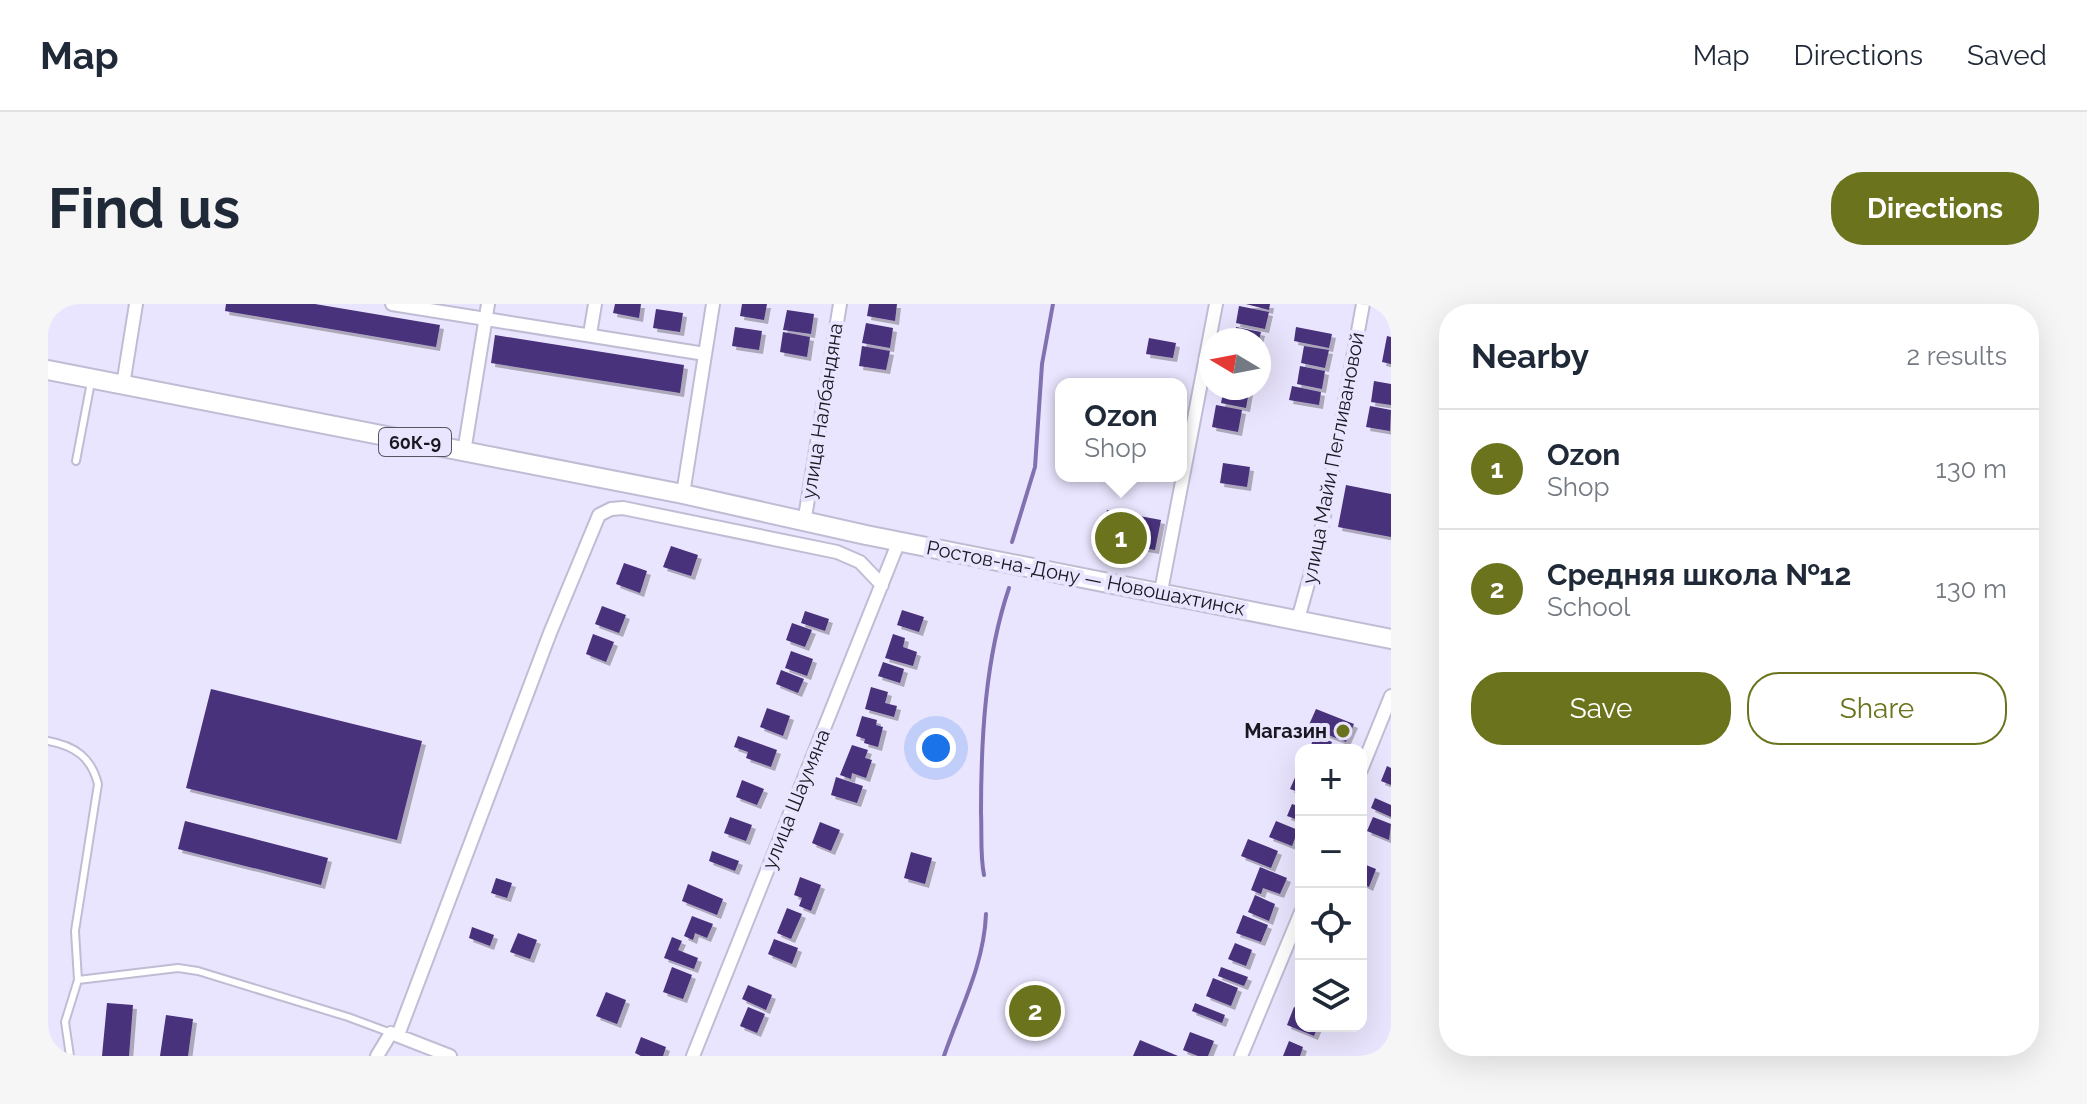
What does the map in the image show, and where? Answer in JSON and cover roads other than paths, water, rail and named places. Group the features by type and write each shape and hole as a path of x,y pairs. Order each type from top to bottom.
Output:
{"main road":[{"name":"Ростов-на-Дону — Новошахтинск","path":"48,370 683,494 899,541 1391,639"},
{"name":"Ростов-на-Дону — Новошахтинск","path":"781,514 1391,629"}],"street":[{"path":"123,385 136,304"},
{"path":"392,304 487,311 590,334 705,354"},
{"path":"590,334 595,304"},
{"path":"683,494 713,304"},
{"name":"улица Налбандяна","path":"805,517 840,304"},
{"path":"1187,455 1216,304"},
{"name":"улица Майи Пегливановой","path":"1300,612 1318,548 1363,304"},
{"path":"464,452 487,311"},
{"path":"1162,586 1182,482"},
{"path":"377,1056 394,1034 589,535 602,512 623,508 827,549 860,562 882,585"},
{"name":"улица Шаумяна","path":"693,1056 899,541"},
{"path":"1367,755 1391,696"},
{"path":"1241,1056 1295,926"},
{"path":"394,1034 450,1056"}],"lane":[{"path":"76,461 92,379"},
{"path":"48,741 66,744 82,753 94,769 98,784 75,931 78,980 65,1022 70,1056"},
{"path":"78,980 178,968 198,971 394,1034"}],"waterway":[{"path":"1012,542 1035,467 1042,364 1053,304"},
{"path":"984,875 981,785 986,699 994,643 1009,588"},
{"path":"944,1056 976,969 986,914"}],"place":[{"name":"Ozon","path":"1121,538"},
{"name":"Магазин","path":"1343,731"},
{"name":"Средняя школа №12","path":"1035,1011"}]}
